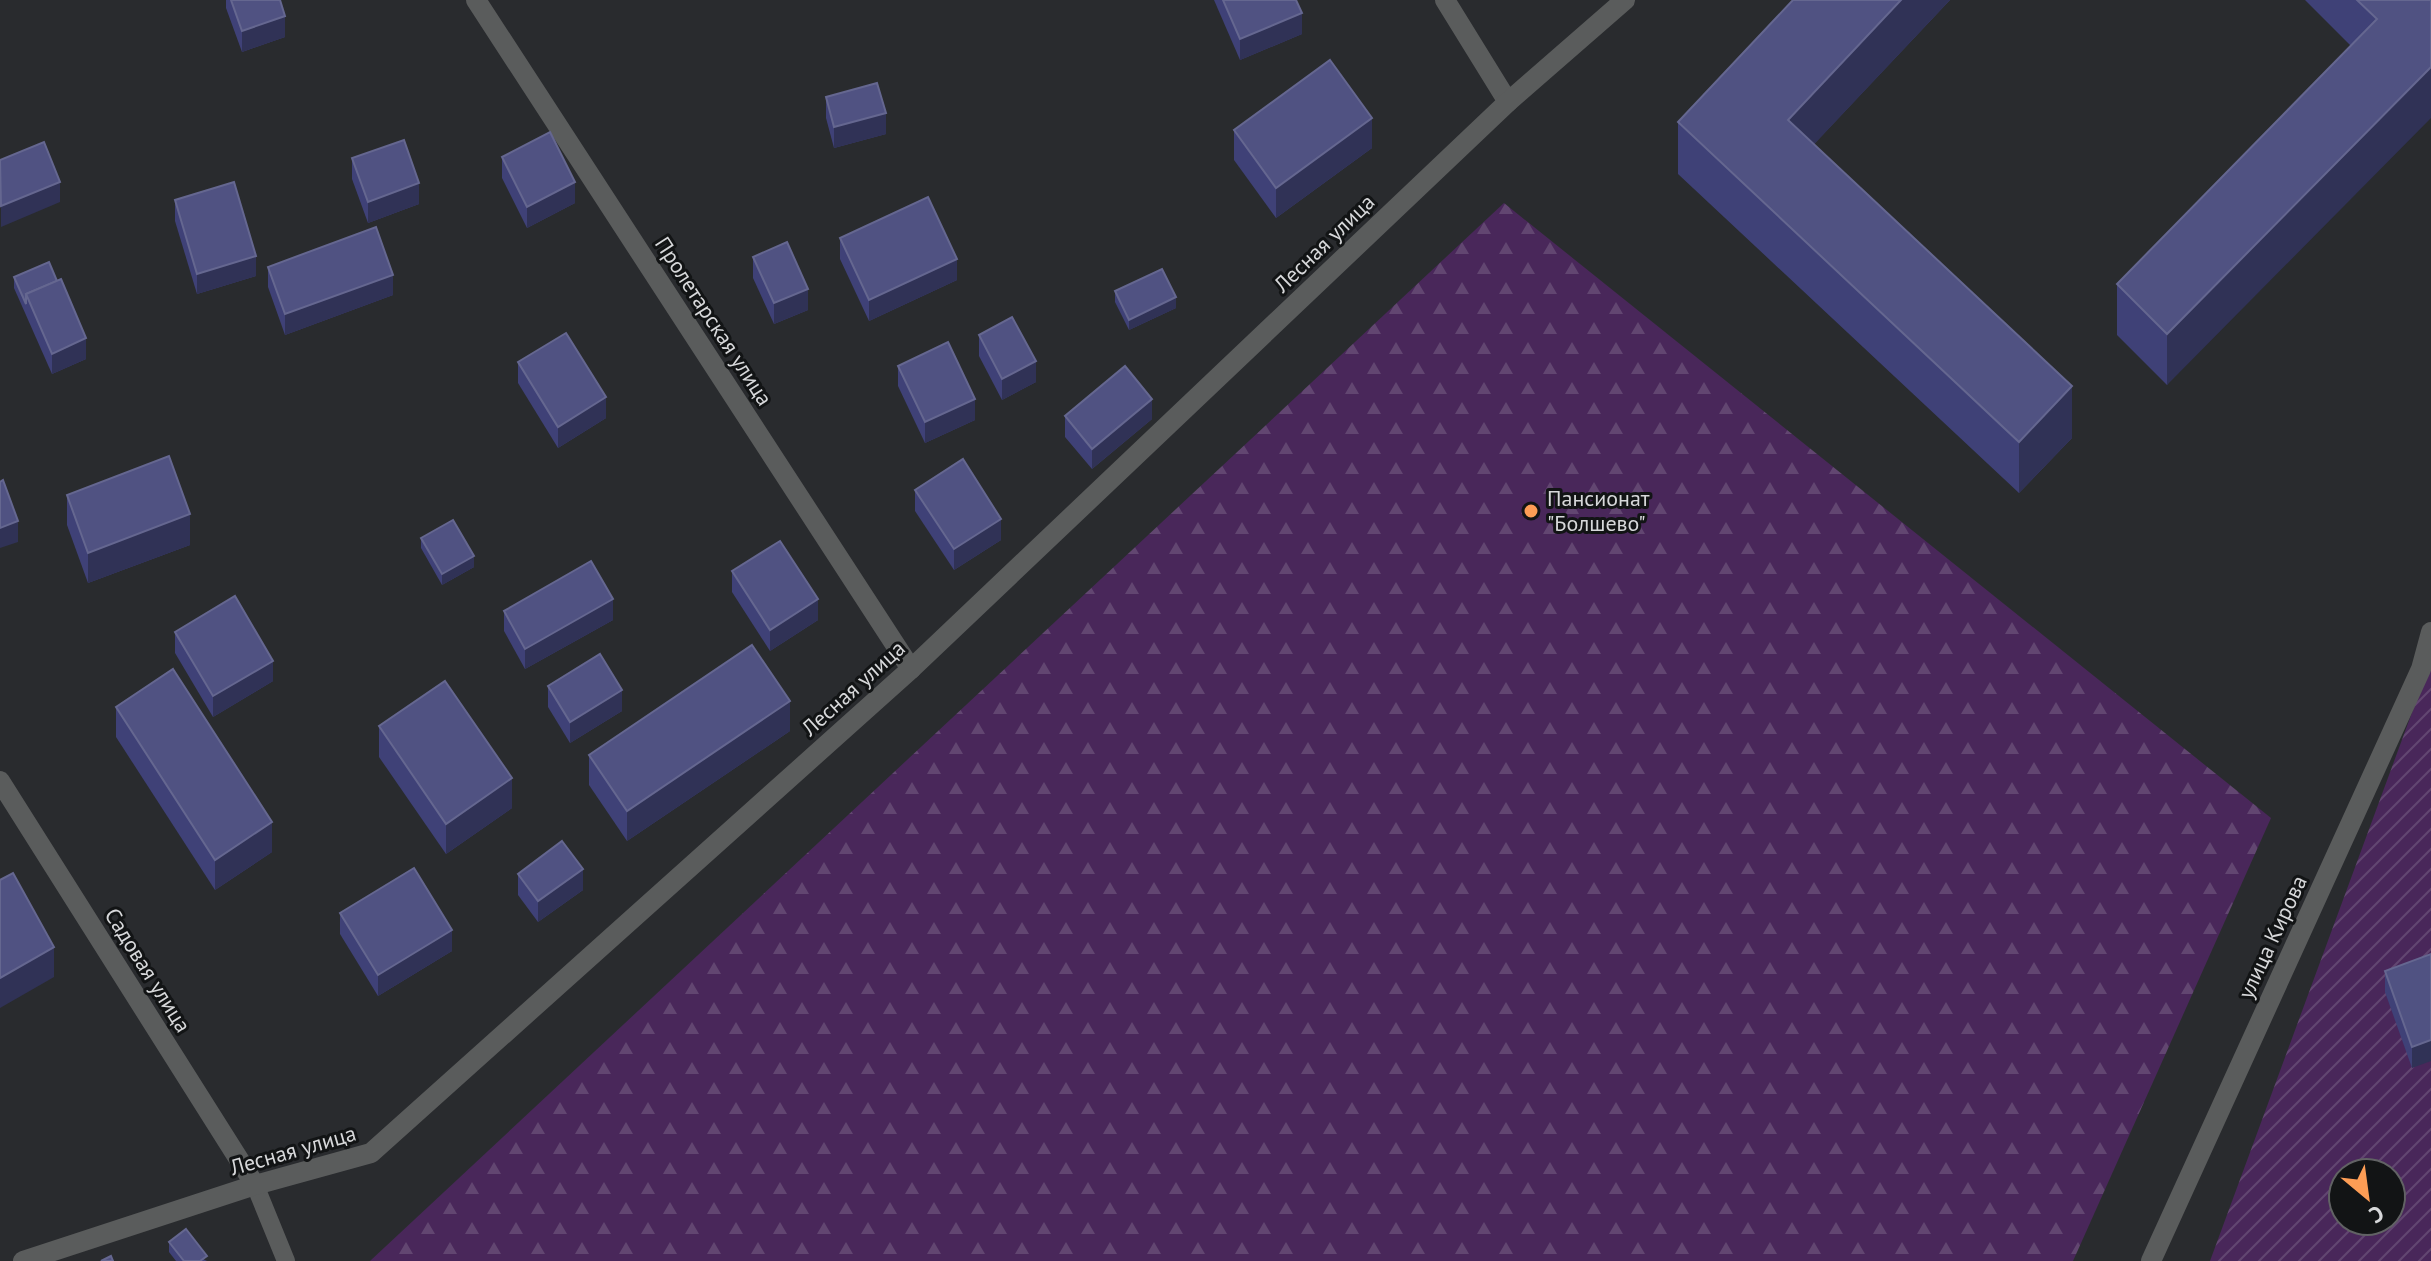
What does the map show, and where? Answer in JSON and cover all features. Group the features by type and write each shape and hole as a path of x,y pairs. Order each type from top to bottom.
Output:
{"street":[{"name":"Пролетарская улица","path":"476,0 911,669"},
{"path":"1445,0 1508,102"},
{"name":"Лесная улица","path":"23,1261 255,1185 371,1153 911,669 1508,102 1625,0"},
{"name":"улица Кирова","path":"2151,1261 2421,669 2431,634"},
{"name":"Садовая улица","path":"0,781 255,1185"}],"lane":[{"path":"255,1185 286,1261"}],"green space":[{"name":"Пансионат \"Болшево\"","path":"1504,203 2271,818 2073,1261 370,1261"},
{"path":"2431,661 2431,1261 2210,1261"}],"building":[{"path":"231,0 280,0 285,16 242,31"},
{"path":"1223,0 1296,0 1302,13 1240,39"},
{"path":"1793,0 1901,0 1788,120 2072,386 2019,442 1678,122"},
{"path":"2357,0 2431,0 2431,67 2167,334 2117,284 2377,19"},
{"path":"1330,60 1372,118 1276,188 1234,130"},
{"path":"877,83 886,113 834,127 826,97"},
{"path":"550,132 575,182 527,207 502,157"},
{"path":"404,140 419,183 368,202 352,158"},
{"path":"44,142 60,182 1,206 0,160"},
{"path":"234,182 256,256 197,274 175,200"},
{"path":"928,197 957,259 869,300 840,238"},
{"path":"376,227 393,275 285,314 268,267"},
{"path":"787,242 808,289 774,303 753,257"},
{"path":"49,262 57,281 26,294 26,304 14,277"},
{"path":"1162,269 1176,297 1129,320 1115,291"},
{"path":"61,279 86,338 52,354 26,294"},
{"path":"1012,317 1036,361 1002,379 979,335"},
{"path":"566,333 606,397 558,427 518,362"},
{"path":"948,342 975,399 925,422 898,366"},
{"path":"1125,366 1152,399 1092,449 1065,416"},
{"path":"169,456 190,514 88,553 67,495"},
{"path":"963,459 1001,519 954,549 915,490"},
{"path":"3,480 18,521 0,528 0,482"},
{"path":"453,520 474,556 442,574 421,538"},
{"path":"780,541 818,599 770,630 732,571"},
{"path":"591,561 613,599 525,649 504,611"},
{"path":"235,596 273,661 213,696 175,632"},
{"path":"752,645 790,701 627,811 589,755"},
{"path":"600,654 622,690 570,722 548,686"},
{"path":"173,669 272,822 215,860 116,707"},
{"path":"445,681 512,778 446,824 379,726"},
{"path":"562,841 583,869 538,901 518,874"},
{"path":"414,868 452,930 378,975 340,913"},
{"path":"13,873 54,947 0,978 0,880"},
{"path":"2431,954 2431,1040 2412,1047 2385,971"},
{"path":"186,1229 207,1256 200,1261 184,1261 169,1242"}],"place":[{"name":"Пансионат \"Болшево\"","path":"1531,511"}]}
